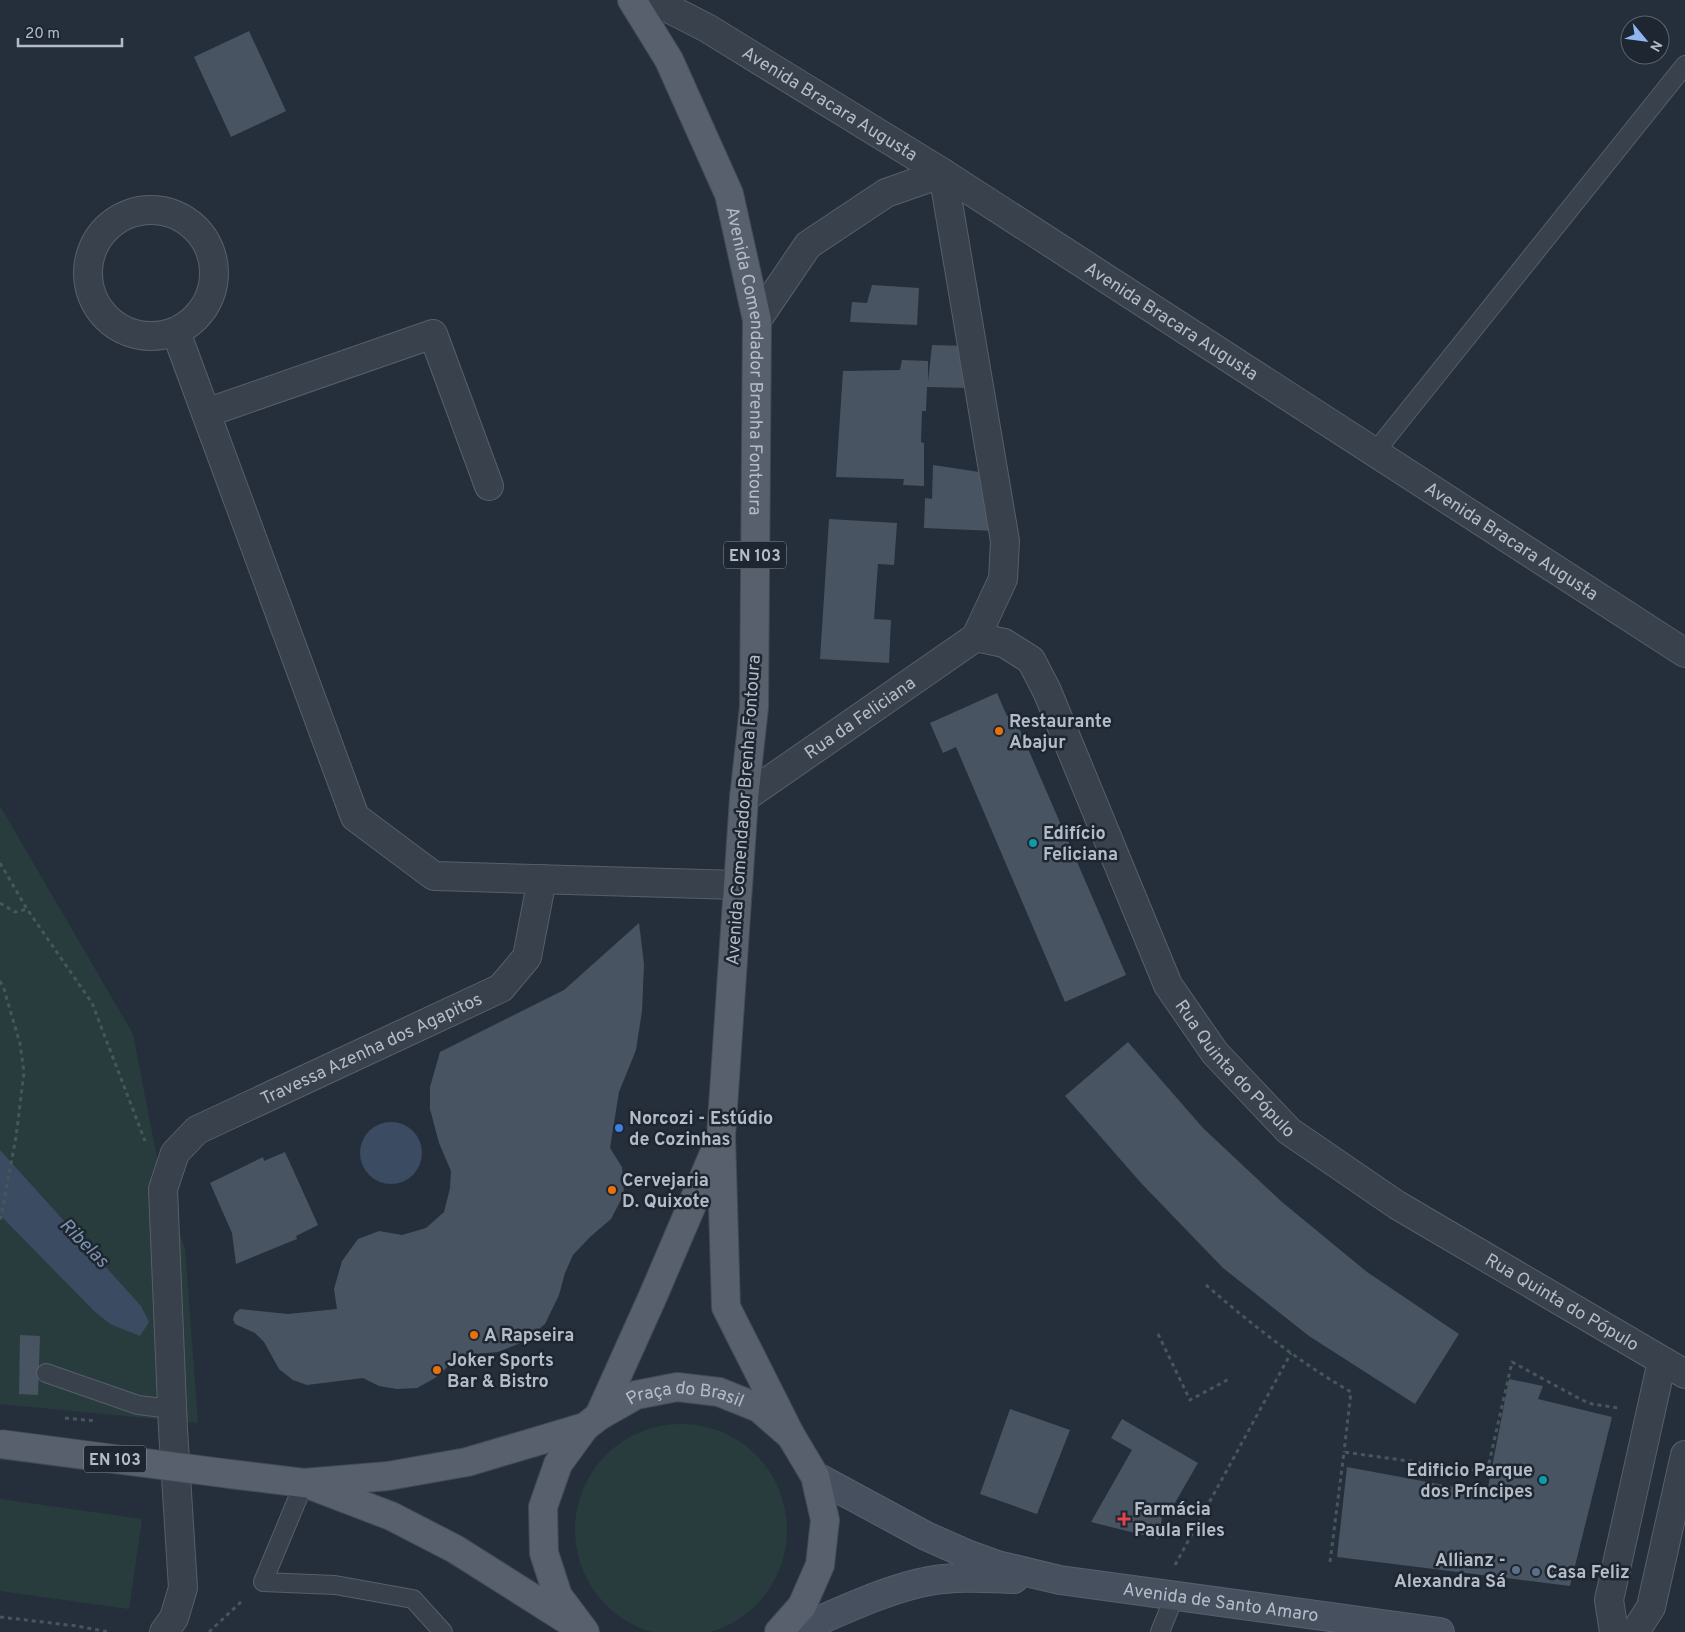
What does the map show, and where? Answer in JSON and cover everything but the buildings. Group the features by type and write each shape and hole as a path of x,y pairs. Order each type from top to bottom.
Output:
{"main road":[{"name":"Avenida Comendador Brenha Fontoura","path":"632,0 669,60 729,194 757,320 754,707 744,798 721,1136 726,1307 791,1436"},
{"name":"Avenida Comendador Brenha Fontoura","path":"592,1421 653,1296 721,1136"},
{"name":"Praça do Brasil","path":"585,1632 558,1596 544,1553 544,1507 558,1464 592,1421 636,1395 677,1387 719,1392 759,1408 791,1436 815,1476 825,1520 820,1565 802,1606 779,1632"},
{"path":"304,1483 388,1476 467,1462 592,1421"},
{"name":"EN 103","path":"0,1444 304,1483"},
{"path":"815,1476 946,1546 997,1565 1060,1580"},
{"path":"304,1483 391,1516 455,1549 585,1632"},
{"path":"792,1632 895,1590 928,1581 968,1578 1060,1580"},
{"name":"Avenida de Santo Amaro","path":"1060,1580 1440,1632"}],"street":[{"name":"Avenida Bracara Augusta","path":"652,0 707,28 943,173 1685,653"},
{"path":"757,320 808,245 886,193 943,173 1005,541 1002,580 976,637"},
{"path":"153,209 174,213 194,224 207,241 214,263 214,284 206,305 193,321 176,332 156,337 136,335 118,327 103,314 92,296 88,277 90,256 98,238 112,223 131,212 153,209"},
{"path":"176,332 355,817 434,876 738,885"},
{"path":"206,414 433,334 489,486"},
{"name":"Rua da Feliciana","path":"744,798 976,637"},
{"name":"Rua Quinta do Pópulo","path":"976,637 1004,644 1030,660 1047,691 1168,985 1215,1053 1289,1131 1397,1205 1685,1374"},
{"name":"Travessa Azenha dos Agapitos","path":"173,1419 162,1189 175,1153 197,1130 501,988 527,957 542,879"},
{"path":"1614,1632 1609,1600 1662,1360"},
{"path":"164,1632 174,1618 183,1588 173,1419"},
{"path":"1635,1632 1651,1607 1685,1455"}],"lane":[{"path":"1375,452 1685,64"},
{"path":"46,1373 173,1419"},
{"path":"304,1483 263,1582 335,1585 412,1599 443,1632"},
{"path":"1160,1632 1175,1595"}],"path":[{"path":"0,863 27,909 92,1002 145,1142"},
{"path":"0,903 15,912 27,909"},
{"path":"0,981 20,1044 24,1072 16,1137 0,1222"},
{"path":"1206,1285 1232,1308 1291,1353 1323,1376 1352,1392 1330,1562"},
{"path":"1158,1334 1190,1400 1229,1380"},
{"path":"1175,1566 1291,1353"},
{"path":"1344,1452 1487,1472 1512,1362 1582,1400 1592,1404 1623,1409"},
{"path":"58,1417 96,1421"},
{"path":"209,1632 263,1582"},
{"path":"0,1617 77,1626 109,1632"}],"green space":[{"path":"0,806 133,1034 163,1189 185,1248 198,1423 0,1404"},
{"path":"681,1424 702,1426 721,1432 740,1442 756,1455 769,1471 779,1490 785,1509 787,1530 785,1551 779,1570 769,1589 756,1605 740,1618 721,1628 702,1634 681,1636 660,1634 641,1628 622,1618 606,1605 593,1589 583,1570 577,1551 575,1530 577,1509 583,1490 593,1471 606,1455 622,1442 641,1432 660,1426"},
{"path":"0,1499 142,1519 129,1609 0,1591"}],"water":[{"path":"385,1122 397,1122 413,1131 420,1141 422,1153 420,1165 413,1175 397,1184 385,1184 374,1179 365,1170 360,1159 360,1147 365,1136 374,1127"},
{"path":"0,1150 141,1306 149,1322 140,1336 110,1324 94,1311 0,1215"}],"place":[{"name":"Restaurante Abajur","path":"999,731"},
{"name":"Edifício Feliciana","path":"1033,843"},
{"name":"Norcozi - Estúdio de Cozinhas","path":"619,1128"},
{"name":"Cervejaria D. Quixote","path":"612,1190"},
{"name":"A Rapseira","path":"474,1335"},
{"name":"Joker Sports Bar & Bistro","path":"437,1370"},
{"name":"Edificio Parque dos Príncipes","path":"1543,1480"},
{"name":"Farmácia Paula Files","path":"1124,1519"},
{"name":"Allianz - Alexandra Sá","path":"1516,1570"},
{"name":"Casa Feliz","path":"1536,1572"}],"water label":[{"name":"Ribelas","path":"85,1242"}]}
